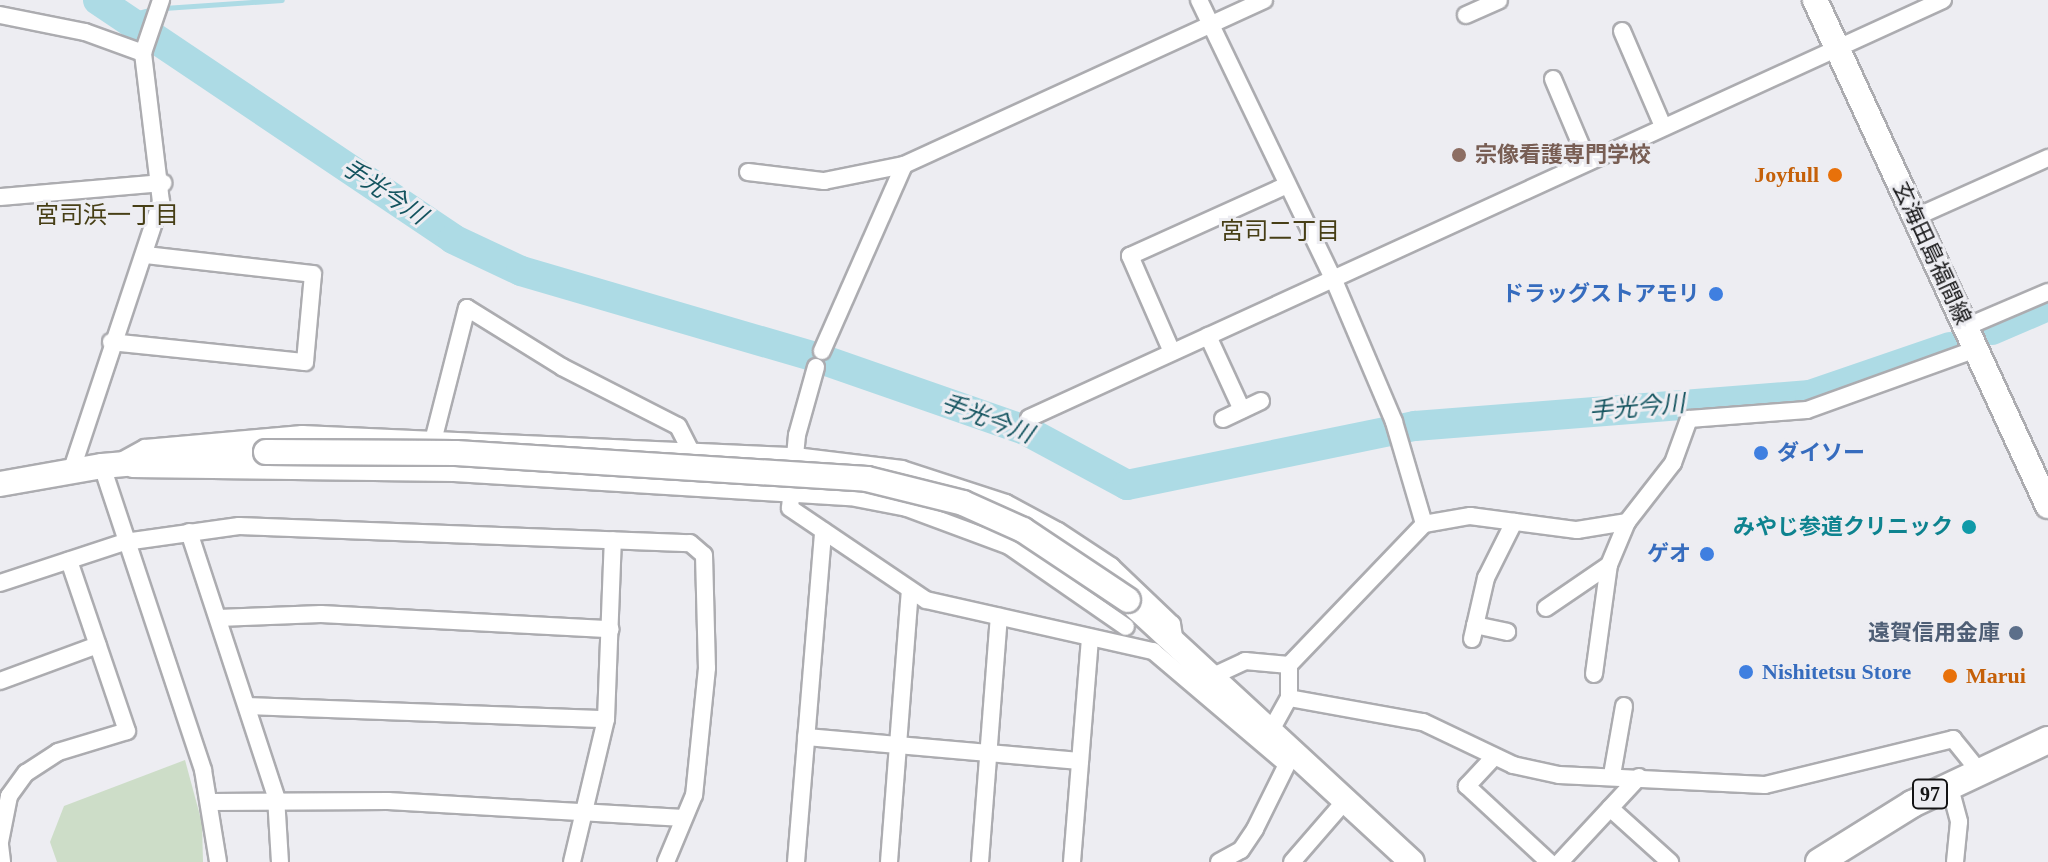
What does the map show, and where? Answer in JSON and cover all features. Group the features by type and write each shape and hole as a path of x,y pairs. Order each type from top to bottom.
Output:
{"main road":[{"name":"97","path":"1819,862 1977,769 2048,740"}],"street":[{"path":"71,472 111,342 147,255 163,183 146,43 161,0"},
{"path":"1199,0 1285,186 1333,278 1395,429 1424,524"},
{"path":"748,172 824,181 904,165 1264,0"},
{"path":"1466,15 1481,4 1499,0"},
{"name":"玄海田島福間線","path":"1815,0 1971,338 2042,479 2048,506"},
{"path":"1029,418 1943,0"},
{"path":"0,15 146,43"},
{"path":"1622,31 1663,126"},
{"path":"1553,79 1588,162"},
{"path":"1916,217 2048,158"},
{"path":"904,165 819,359 795,456 790,508 910,592 999,617 1153,651 1345,801 1412,862"},
{"path":"0,197 163,183"},
{"path":"1172,352 1130,256 1285,186"},
{"path":"111,342 305,362 313,274 147,255"},
{"path":"1594,674 1609,565 1627,522 1673,463 1689,419 1819,407 1971,338 2048,292"},
{"path":"434,437 467,308 562,367 678,426 694,450 694,488"},
{"path":"1208,336 1242,410"},
{"path":"1223,419 1261,401"},
{"path":"108,465 145,448 302,434 694,450 795,456 902,469 1006,503 1111,566 1172,624 1175,644"},
{"path":"0,484 108,465 266,452 456,453 867,479 963,503 1023,530 1175,644 1270,732 1289,758"},
{"path":"108,465 156,475 324,469 792,493 879,503 965,526 1131,613"},
{"path":"108,465 125,542 211,802 218,862"},
{"path":"1270,732 1289,698 1289,665 1424,524 1453,517 1577,530 1627,522"},
{"path":"1507,632 1474,632 1486,578 1514,522"},
{"path":"0,583 125,542 189,532 333,525 690,543 704,555 707,668 694,795 666,862"},
{"path":"796,862 823,531"},
{"path":"189,532 276,797 280,862"},
{"path":"572,862 581,810 599,770 606,719 613,540"},
{"path":"2,862 1,816 26,773 58,752 127,731 69,561"},
{"path":"1546,608 1609,565"},
{"path":"889,862 910,592"},
{"path":"1112,643 1131,613"},
{"path":"218,618 321,614 611,629"},
{"path":"980,862 999,617"},
{"path":"1072,862 1090,638"},
{"path":"0,681 98,645"},
{"path":"1211,677 1245,661 1289,665"},
{"path":"1289,698 1423,722 1494,757 1535,772 1765,785 1953,739 1977,769"},
{"path":"248,706 606,719"},
{"path":"1612,775 1624,706"},
{"path":"806,737 1080,761"},
{"path":"1494,757 1467,786 1549,862"},
{"path":"1219,862 1241,850 1255,829 1289,758"},
{"path":"1560,862 1639,777"},
{"path":"1949,784 1959,822 1955,862"},
{"path":"211,802 276,797 581,810 684,818"},
{"path":"1292,862 1345,801"},
{"path":"1610,808 1670,862"}],"green space":[{"path":"185,760 202,823 203,862 57,862 50,842 64,806"}],"waterway":[{"name":"手光今川","path":"98,0 453,239 521,271 818,358 1025,430 1127,485 1415,426 1810,395 1950,347"},
{"path":"164,8 282,0"},
{"path":"127,16 154,9"},
{"name":"手光今川","path":"1992,330 2048,306"}],"place":[{"name":"宗像看護専門学校","path":"1459,155"},
{"name":"Joyfull","path":"1835,175"},
{"name":"ドラッグストアモリ","path":"1716,294"},
{"name":"ダイソー","path":"1761,453"},
{"name":"みやじ参道クリニック","path":"1969,527"},
{"name":"ゲオ","path":"1707,554"},
{"name":"遠賀信用金庫","path":"2016,633"},
{"name":"Nishitetsu Store","path":"1746,672"},
{"name":"Marui","path":"1950,676"}],"district":[{"name":"宮司浜一丁目","path":"107,216"},
{"name":"宮司二丁目","path":"1280,232"}]}
